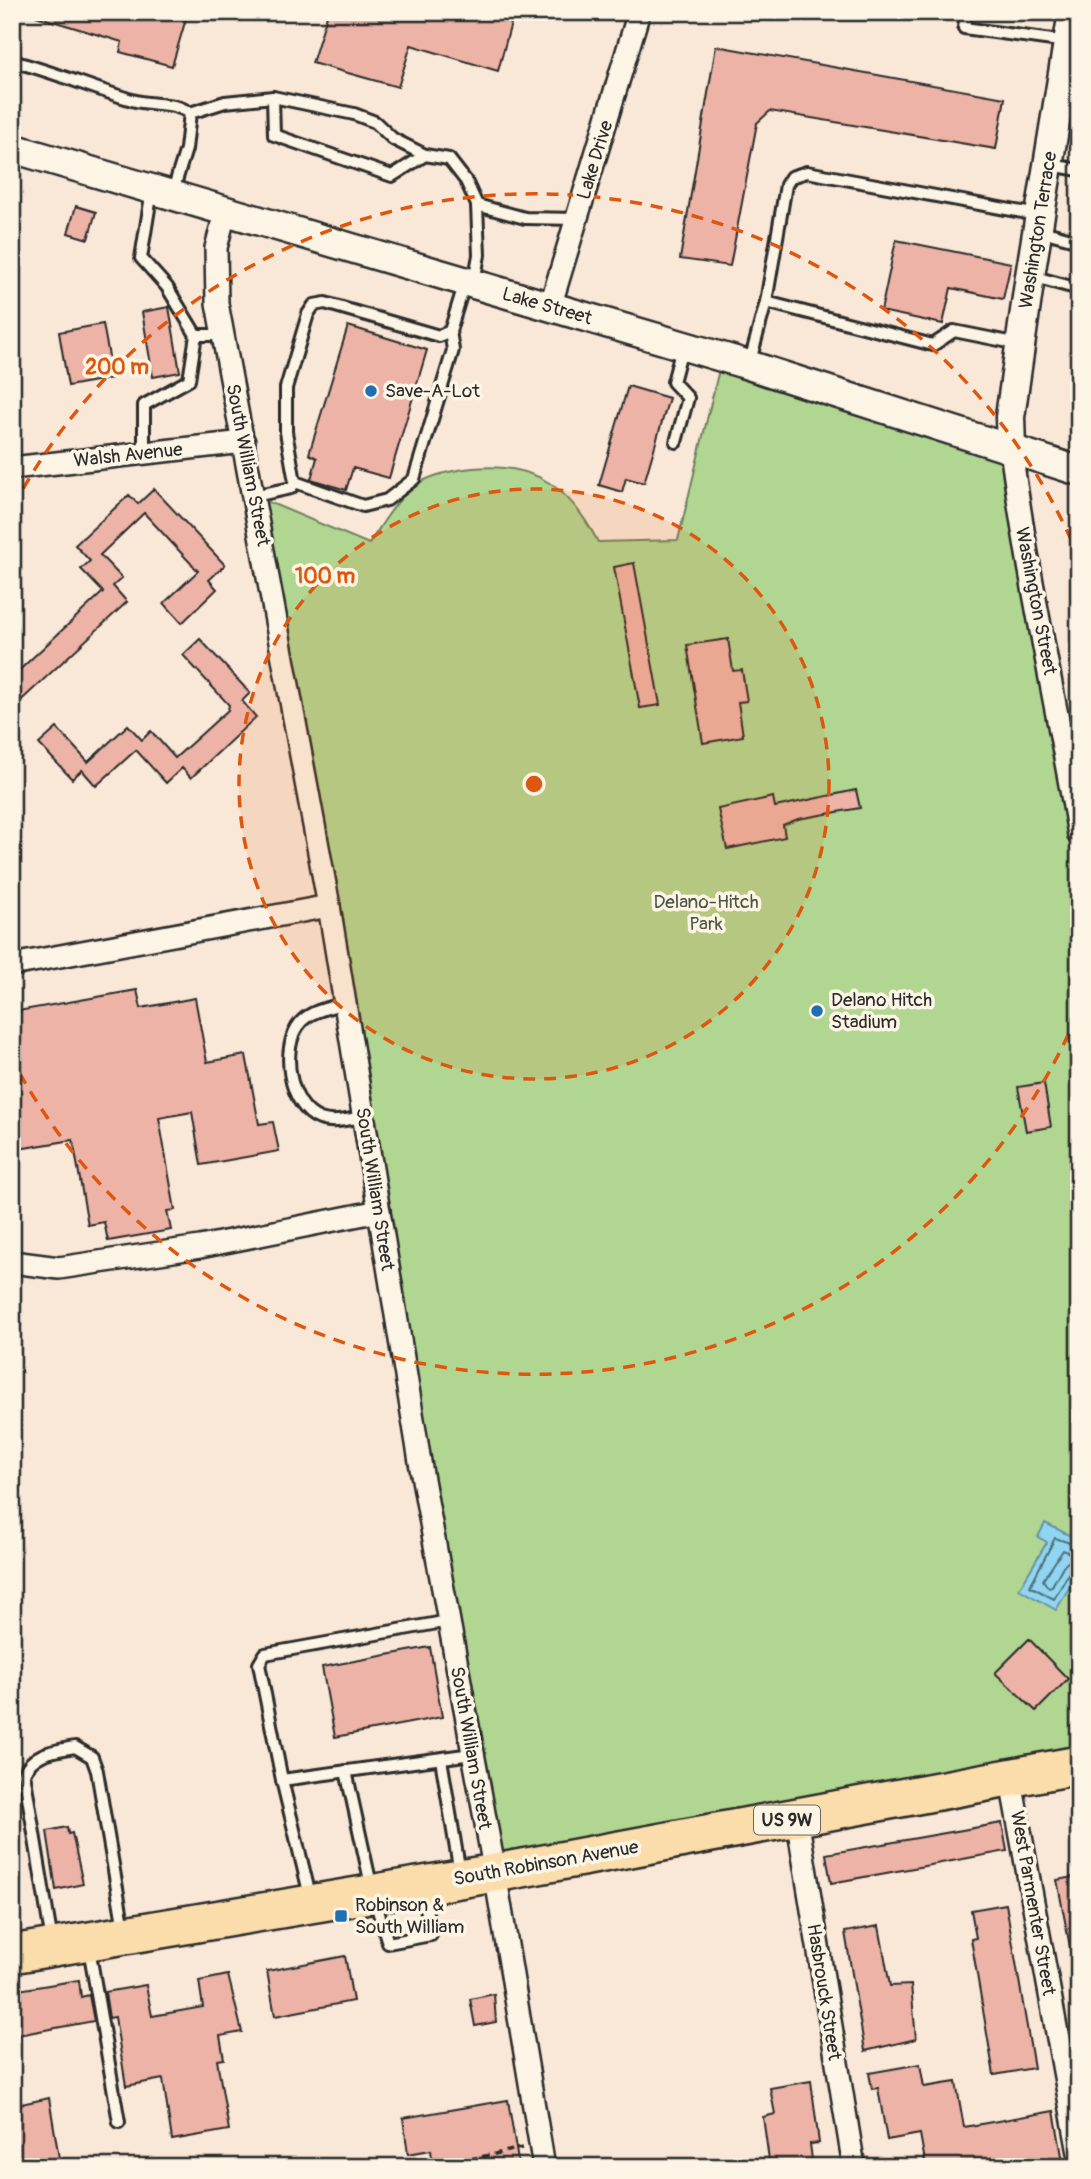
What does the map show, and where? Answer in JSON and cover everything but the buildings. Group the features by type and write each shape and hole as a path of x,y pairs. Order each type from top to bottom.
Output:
{"highway":[{"name":"South Robinson Avenue","path":"12,1955 478,1876 1079,1765"}],"main road":[{"name":"Washington Terrace","path":"1011,449 1010,417 1030,276 1073,12"},
{"name":"Lake Street","path":"12,148 225,213 749,365 1079,471"}],"street":[{"name":"Lake Drive","path":"550,307 639,12"},
{"name":"South William Street","path":"225,213 216,248 217,303 329,906 472,1754 478,1876 541,2144 544,2167"},
{"name":"Walsh Avenue","path":"12,468 244,442"},
{"name":"Washington Street","path":"1011,449 1025,555 1061,727 1079,835"},
{"path":"12,965 329,906"},
{"path":"12,1262 59,1268 200,1247 379,1211"},
{"name":"West Parmenter Street","path":"1010,1776 1079,2153"},
{"name":"Hasbrouck Street","path":"797,1818 854,2167"}],"lane":[{"path":"966,12 964,28 1068,42"},
{"path":"12,61 61,74 135,101 180,106 190,113"},
{"path":"190,113 225,102 273,97 354,114 374,122 393,139 425,155 449,159 466,181 477,205 479,256 450,331 453,351 414,479 387,500 363,506 295,482"},
{"path":"273,97 274,135 392,176 425,155"},
{"path":"144,453 144,405 189,380 196,335 167,287 141,258 161,193 186,149 190,113"},
{"path":"1048,165 1079,170"},
{"path":"749,365 766,302 786,185 791,177 798,173 807,172 1039,223 1079,241"},
{"path":"477,205 525,218 577,219"},
{"path":"1030,276 1079,289"},
{"path":"766,302 933,345 954,331 1021,344"},
{"path":"254,496 291,488 295,482 286,432 286,388 308,314 314,305 325,303 439,335 450,331"},
{"path":"196,335 223,334"},
{"path":"676,442 688,398 673,382 682,345"},
{"path":"345,1003 313,1012 300,1023 290,1052 290,1067 295,1089 304,1108 319,1119 363,1117"},
{"path":"312,1905 282,1780 259,1664 265,1654 449,1621"},
{"path":"118,2122 24,1773 29,1762 38,1755 75,1747 92,1757 97,1771 125,1936"},
{"path":"282,1780 472,1754"},
{"path":"441,1759 478,1876"},
{"path":"346,1771 373,1894 388,1943 431,1935 422,1885"}],"path":[{"path":"435,2167 541,2144"}],"green space":[{"name":"Delano-Hitch Park","path":"722,357 1011,449 1079,836 1079,1766 495,1873 254,496 369,544 398,502 421,482 433,476 473,468 515,469 549,482 563,493 576,507 598,542 678,540"}],"water":[{"path":"1045,1523 1079,1540 1079,1571 1056,1610 1019,1589 1047,1542 1038,1537"}],"place":[{"name":"Save-A-Lot","path":"371,391"},
{"name":"Delano Hitch Stadium","path":"817,1011"},
{"name":"Robinson & South William","path":"341,1916"}]}
